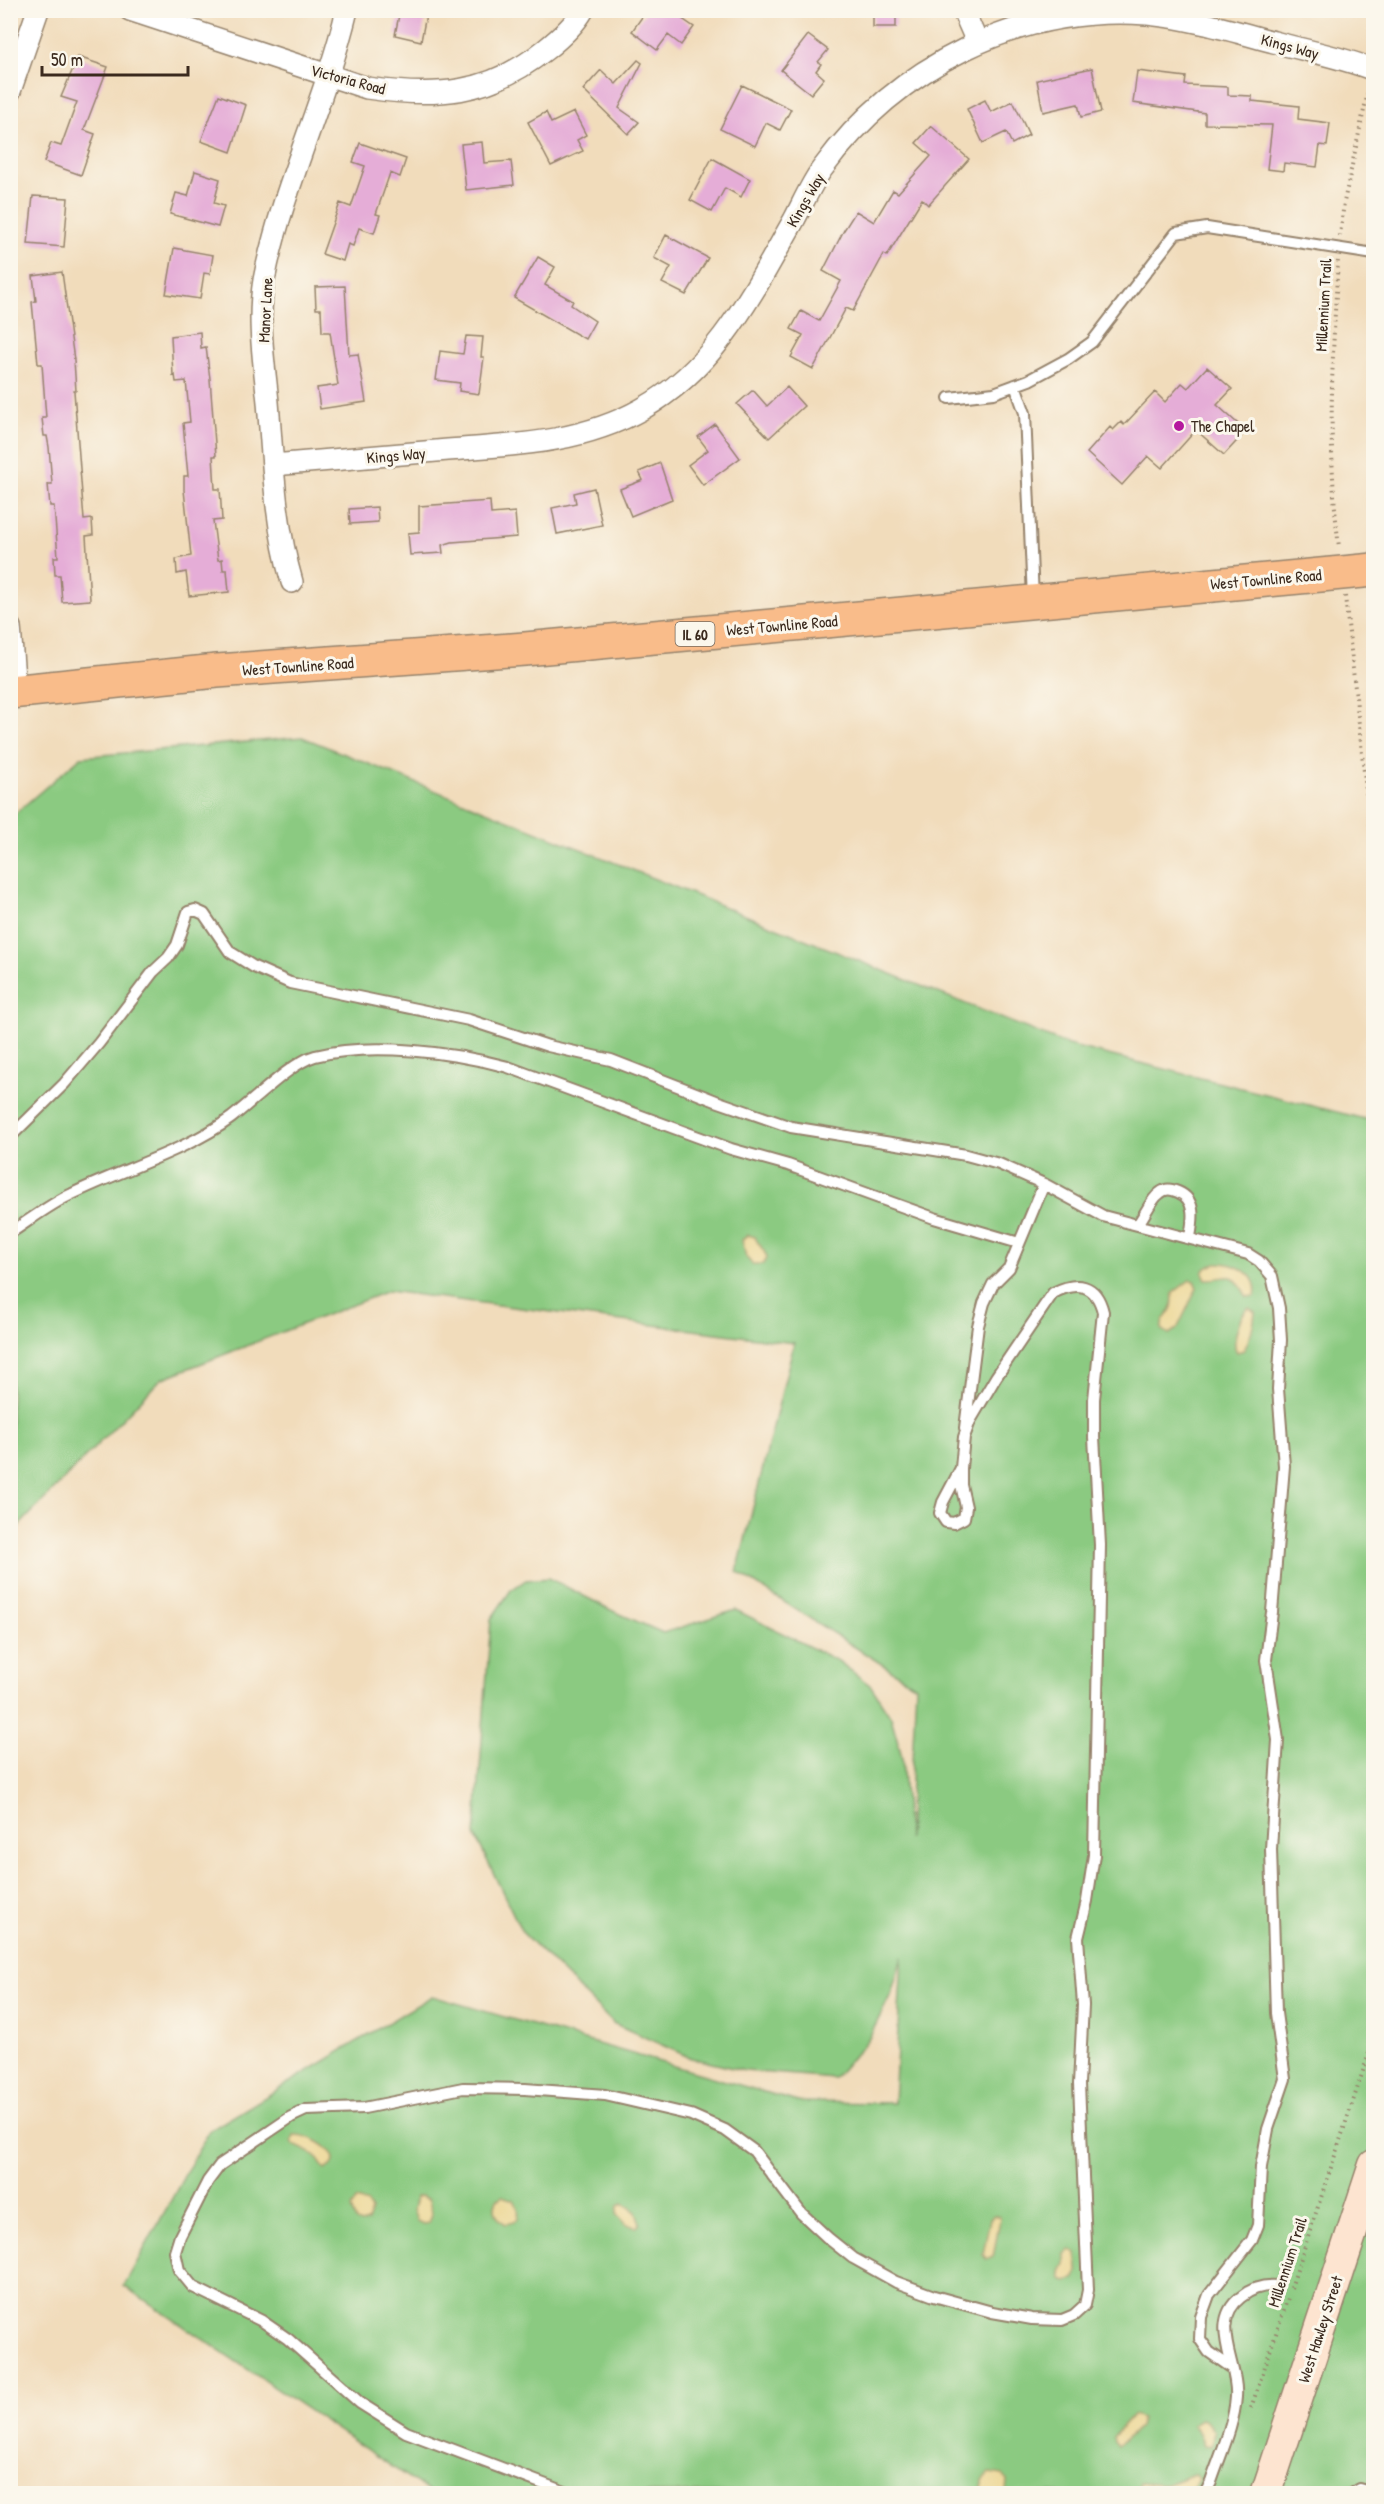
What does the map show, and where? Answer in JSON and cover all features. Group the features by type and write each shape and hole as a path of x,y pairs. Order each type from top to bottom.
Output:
{"main road":[{"name":"West Townline Road","path":"13,692 217,671 525,649 1374,570"}],"street":[{"path":"10,91 38,10"},
{"name":"Victoria Road","path":"130,10 367,88 407,94 440,93 474,87 509,74 535,58 560,38 583,10"},
{"name":"Manor Lane","path":"292,582 281,546 273,465 261,327 264,281 289,192 329,75 347,10"},
{"path":"963,10 977,42"},
{"name":"Kings Way","path":"273,465 548,442 603,428 644,409 693,373 726,335 752,294 822,170 866,118 893,93 960,50 977,42 1032,24 1108,13 1222,19 1372,76"},
{"path":"10,627 13,692"},
{"name":"West Hawley Street","path":"1266,2493 1371,2180"}],"lane":[{"path":"949,399 994,393 1029,380 1068,359 1092,342 1176,232 1207,228 1374,254"},
{"path":"1015,385 1025,413 1033,602"},
{"path":"10,1137 64,1084 99,1043 153,972 168,958 177,945 188,912 195,910 204,914 230,952 254,968 290,983 469,1020 548,1046 611,1060 716,1101 791,1126 966,1155 1017,1171 1103,1216 1190,1237 1248,1254 1259,1261 1272,1276 1276,1288 1281,1340 1278,1389 1284,1466 1266,1660 1278,1740 1271,1872 1276,2013 1285,2079 1268,2129 1261,2167 1258,2225 1252,2240 1209,2295 1201,2318 1200,2339 1209,2352 1232,2368"},
{"path":"10,1233 69,1195 181,1145 229,1119 311,1057 339,1051 387,1051 430,1052 477,1059 508,1067 731,1149 788,1166 934,1218 1019,1243"},
{"path":"961,1468 969,1386 978,1326 984,1303 993,1284 1009,1268 1044,1184"},
{"path":"1138,1224 1159,1193 1168,1189 1186,1196 1190,1201 1194,1217 1190,1237"},
{"path":"570,2493 438,2446 387,2421 360,2403 262,2321 194,2287 179,2270 175,2252 180,2236 208,2181 220,2165 306,2110 364,2108 463,2088 563,2091 606,2095 654,2106 691,2115 724,2130 754,2151 801,2213 828,2238 853,2258 896,2282 934,2296 992,2312 1032,2319 1062,2320 1074,2315 1085,2305 1088,2290 1079,2084 1083,2005 1078,1938 1088,1901 1094,1855 1100,1545 1094,1399 1103,1312 1100,1299 1090,1289 1078,1285 1065,1287 1053,1293 996,1377 970,1421 964,1437"},
{"path":"1205,2493 1211,2482 1235,2403 1237,2385 1225,2338 1226,2320 1235,2301 1250,2290 1276,2286"},
{"path":"1352,2493 1360,2489 1374,2493"}],"path":[{"name":"Millennium Trail","path":"1339,543 1335,514 1332,357 1338,248 1344,202 1372,76"},
{"path":"1347,611 1374,864"},
{"name":"Millennium Trail","path":"1249,2415 1374,2038"}],"green space":[{"path":"302,737 1068,1045 1373,1121 1373,2493 431,2493 124,2286 209,2131 432,1996 798,2102 894,2103 902,1957 891,1994 868,2040 834,2078 745,2071 691,2058 613,2023 522,1932 475,1835 491,1619 511,1590 526,1580 549,1578 611,1610 663,1633 736,1610 838,1661 871,1686 891,1717 902,1757 908,1839 916,1686 737,1572 794,1343 388,1291 161,1379 11,1534 11,817 81,757"}],"sand":[{"path":"748,1235 755,1237 765,1252 767,1258 763,1264 752,1264 746,1257 742,1240"},
{"path":"1216,1263 1238,1267 1250,1276 1254,1281 1255,1296 1247,1297 1234,1278 1206,1279 1203,1273 1206,1268"},
{"path":"1190,1280 1194,1281 1197,1288 1177,1329 1169,1334 1162,1329 1162,1325 1172,1307 1173,1293"},
{"path":"1249,1308 1255,1312 1254,1322 1244,1350 1237,1352 1235,1342 1237,1328 1242,1315"},
{"path":"294,2135 311,2138 327,2148 334,2160 332,2165 325,2170 315,2155 294,2145 292,2140"},
{"path":"421,2196 429,2200 432,2212 428,2223 423,2224 417,2221 413,2210 416,2197"},
{"path":"502,2196 514,2200 518,2210 517,2220 506,2224 499,2218 495,2206"},
{"path":"356,2200 368,2204 371,2210 367,2222 361,2224 356,2222 351,2209"},
{"path":"623,2203 636,2212 640,2223 637,2227 627,2225 617,2214 618,2206"},
{"path":"994,2215 1000,2220 993,2256 986,2259 983,2254 990,2219"},
{"path":"1071,2250 1077,2254 1078,2272 1074,2279 1066,2281 1062,2279 1061,2272 1065,2264 1065,2254"},
{"path":"1133,2415 1141,2418 1139,2427 1118,2446 1113,2437"},
{"path":"1201,2419 1206,2421 1214,2432 1211,2446 1204,2445 1192,2424"},
{"path":"989,2473 1003,2475 1007,2481 1006,2493 982,2493 982,2480"},
{"path":"1194,2474 1199,2480 1189,2493 1143,2493 1138,2490 1139,2483 1165,2485"}],"building":[{"path":"400,10 427,10 421,41 395,35"},
{"path":"647,10 686,10 681,18 694,27 681,45 668,35 657,50 632,31"},
{"path":"873,10 896,10 896,27 873,27"},
{"path":"808,35 828,50 818,62 821,64 816,71 824,78 811,94 781,70"},
{"path":"78,57 108,67 84,130 95,134 81,175 44,162 51,143 61,146 77,102 61,97"},
{"path":"638,60 642,63 619,108 639,122 628,134 583,90 601,70 616,84"},
{"path":"1092,68 1101,112 1081,117 1078,104 1043,112 1037,80"},
{"path":"1137,71 1186,77 1185,85 1228,87 1228,95 1252,96 1252,101 1299,106 1298,119 1330,123 1327,146 1320,145 1317,167 1284,163 1283,171 1267,169 1272,125 1205,124 1205,113 1133,103"},
{"path":"742,85 791,109 780,130 766,123 755,146 720,129"},
{"path":"219,95 246,105 231,152 201,141"},
{"path":"985,100 991,112 1013,101 1029,135 1012,144 1006,132 983,143 967,109"},
{"path":"546,112 551,123 574,112 586,135 577,140 583,151 551,166 528,122"},
{"path":"931,126 969,159 928,205 922,199 887,256 884,254 853,311 846,308 813,369 791,357 803,335 791,329 801,311 819,321 841,281 823,271 844,230 856,211 874,222 893,190 898,193 931,156 916,143"},
{"path":"482,142 484,163 511,161 514,185 466,190 461,144"},
{"path":"360,143 406,159 400,177 390,173 376,214 380,215 374,233 359,228 353,246 348,244 343,261 322,254 340,203 351,207 365,166 353,162"},
{"path":"712,158 750,179 741,197 725,188 712,212 690,200"},
{"path":"195,171 220,179 214,203 224,206 218,227 170,214 176,193 188,196"},
{"path":"33,196 68,198 64,247 28,244"},
{"path":"666,235 708,258 686,295 662,283 671,267 654,258"},
{"path":"174,248 213,255 210,274 204,273 200,299 166,294"},
{"path":"538,257 555,267 545,285 573,301 571,305 595,321 585,339 514,298"},
{"path":"62,272 74,360 76,391 74,391 84,520 92,519 93,535 86,536 90,600 62,602 60,575 55,575 54,557 58,557 54,506 50,506 48,484 52,484 49,447 47,436 44,436 42,418 46,418 42,364 38,364 32,302 36,301 33,276"},
{"path":"345,286 349,355 358,354 366,402 320,409 317,388 338,385 330,332 322,332 321,309 316,309 315,287"},
{"path":"200,332 201,348 206,347 210,379 216,456 213,456 215,489 220,489 222,520 213,521 218,560 222,559 223,570 227,570 229,592 189,596 186,572 177,574 176,559 191,556 184,490 184,476 188,476 183,423 190,422 186,381 176,382 175,375 173,376 171,336"},
{"path":"466,336 483,337 481,357 484,357 479,394 459,391 460,383 436,380 440,351 463,354"},
{"name":"The Chapel","path":"1207,367 1232,389 1217,405 1246,431 1224,455 1196,430 1162,468 1148,456 1122,485 1087,453 1110,427 1113,430 1121,422 1124,425 1155,392 1165,402 1182,383 1188,388"},
{"path":"787,387 804,406 769,438 737,404 753,390 767,406"},
{"path":"715,424 740,458 703,485 688,465 708,450 698,437"},
{"path":"660,463 672,499 631,516 620,489 643,480 639,472"},
{"path":"594,488 602,525 557,534 552,508 576,503 574,493"},
{"path":"490,501 491,514 515,512 517,537 452,542 442,545 443,553 410,555 408,533 419,532 419,506"},
{"path":"377,507 378,522 350,524 349,509"}],"place":[{"name":"The Chapel","path":"1179,426"}]}
